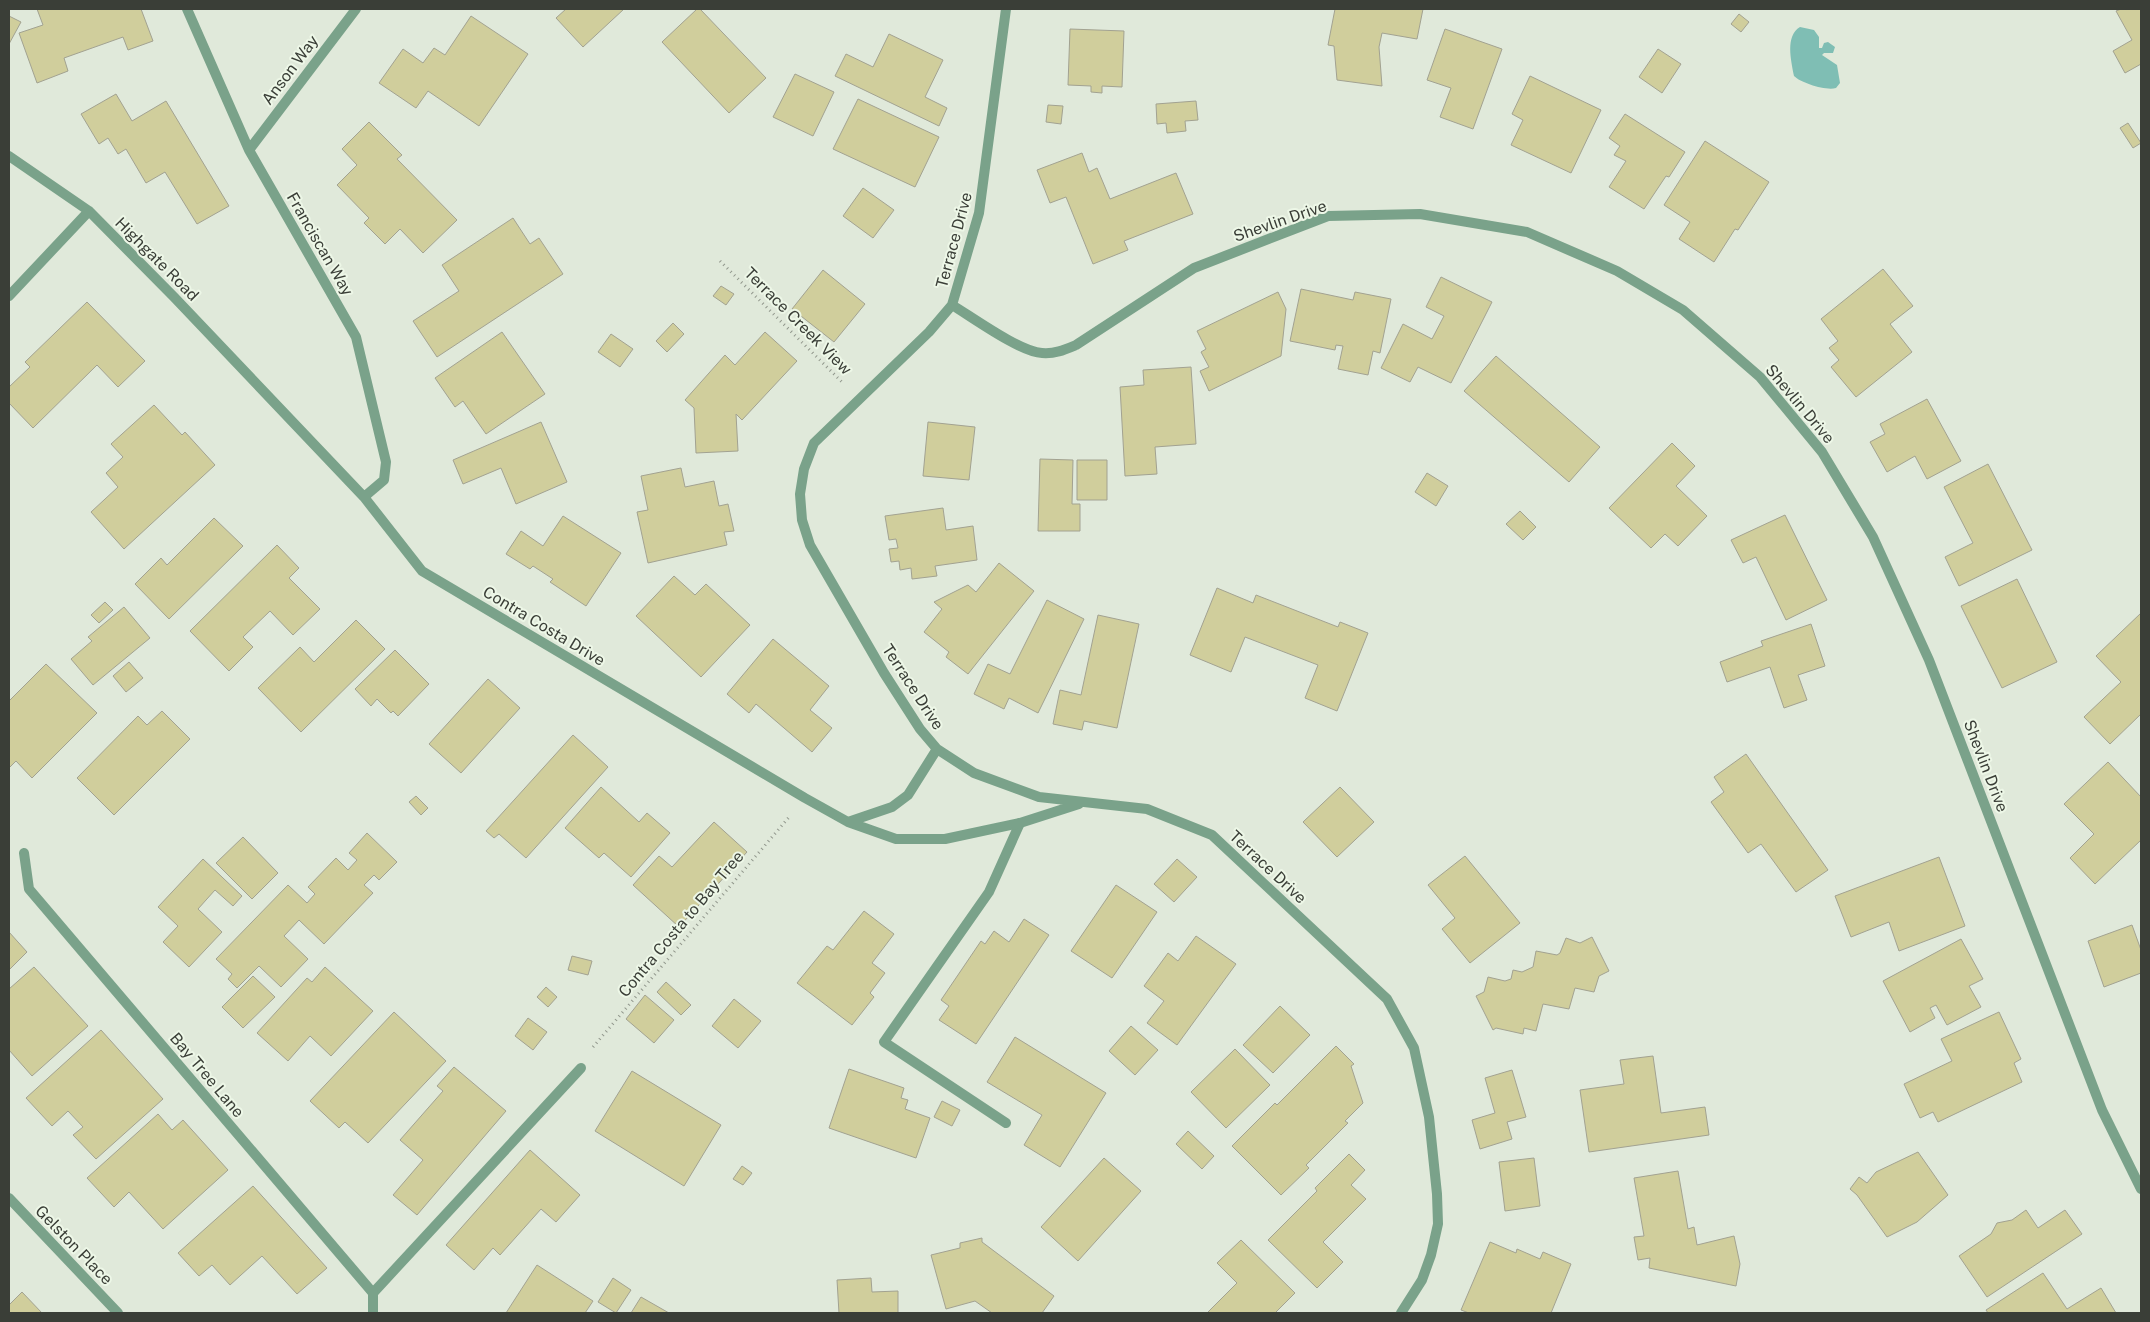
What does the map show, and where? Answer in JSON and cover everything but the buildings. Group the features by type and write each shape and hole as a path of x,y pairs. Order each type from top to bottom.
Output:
{"street":[{"name":"Franciscan Way","path":"187,9 249,150 356,338 386,462 384,480 364,497"},
{"name":"Anson Way","path":"249,150 356,9"},
{"name":"Terrace Drive","path":"1006,9 979,213 952,305 929,332 814,443 802,478 800,494 802,520 810,545 884,673 920,729 937,749 974,773 1039,797 1147,809 1212,835 1386,999 1414,1048 1429,1117 1437,1194 1438,1224 1431,1255 1422,1280 1401,1313"},
{"name":"Highgate Road","path":"9,156 89,211 174,297 270,399"},
{"path":"9,296 89,211"},
{"name":"Shevlin Drive","path":"952,305 1020,346 1040,353 1060,352 1076,345 1194,268 1328,216 1420,214 1527,232 1617,271 1683,310 1760,377 1822,452 1873,537 1928,660 2102,1110 2141,1190"},
{"name":"Contra Costa Drive","path":"270,399 364,497 422,571 848,822 896,839 945,839 1020,823 1082,802"},
{"path":"848,822 892,807 908,795 937,749"},
{"path":"1006,1123 884,1042 989,892 1020,823"},
{"name":"Bay Tree Lane","path":"24,853 29,888 373,1293"},
{"path":"373,1313 373,1293 581,1068"},
{"name":"Gelston Place","path":"9,1198 118,1313"}],"path":[{"name":"Terrace Creek View","path":"720,261 859,399"},
{"name":"Contra Costa to Bay Tree","path":"581,1068 590,1051 805,798"}],"water":[{"path":"1800,27 1814,30 1819,37 1819,48 1822,48 1824,43 1828,42 1835,47 1833,53 1824,53 1822,55 1837,65 1840,83 1836,88 1814,86 1794,76 1790,49 1792,36"}]}
